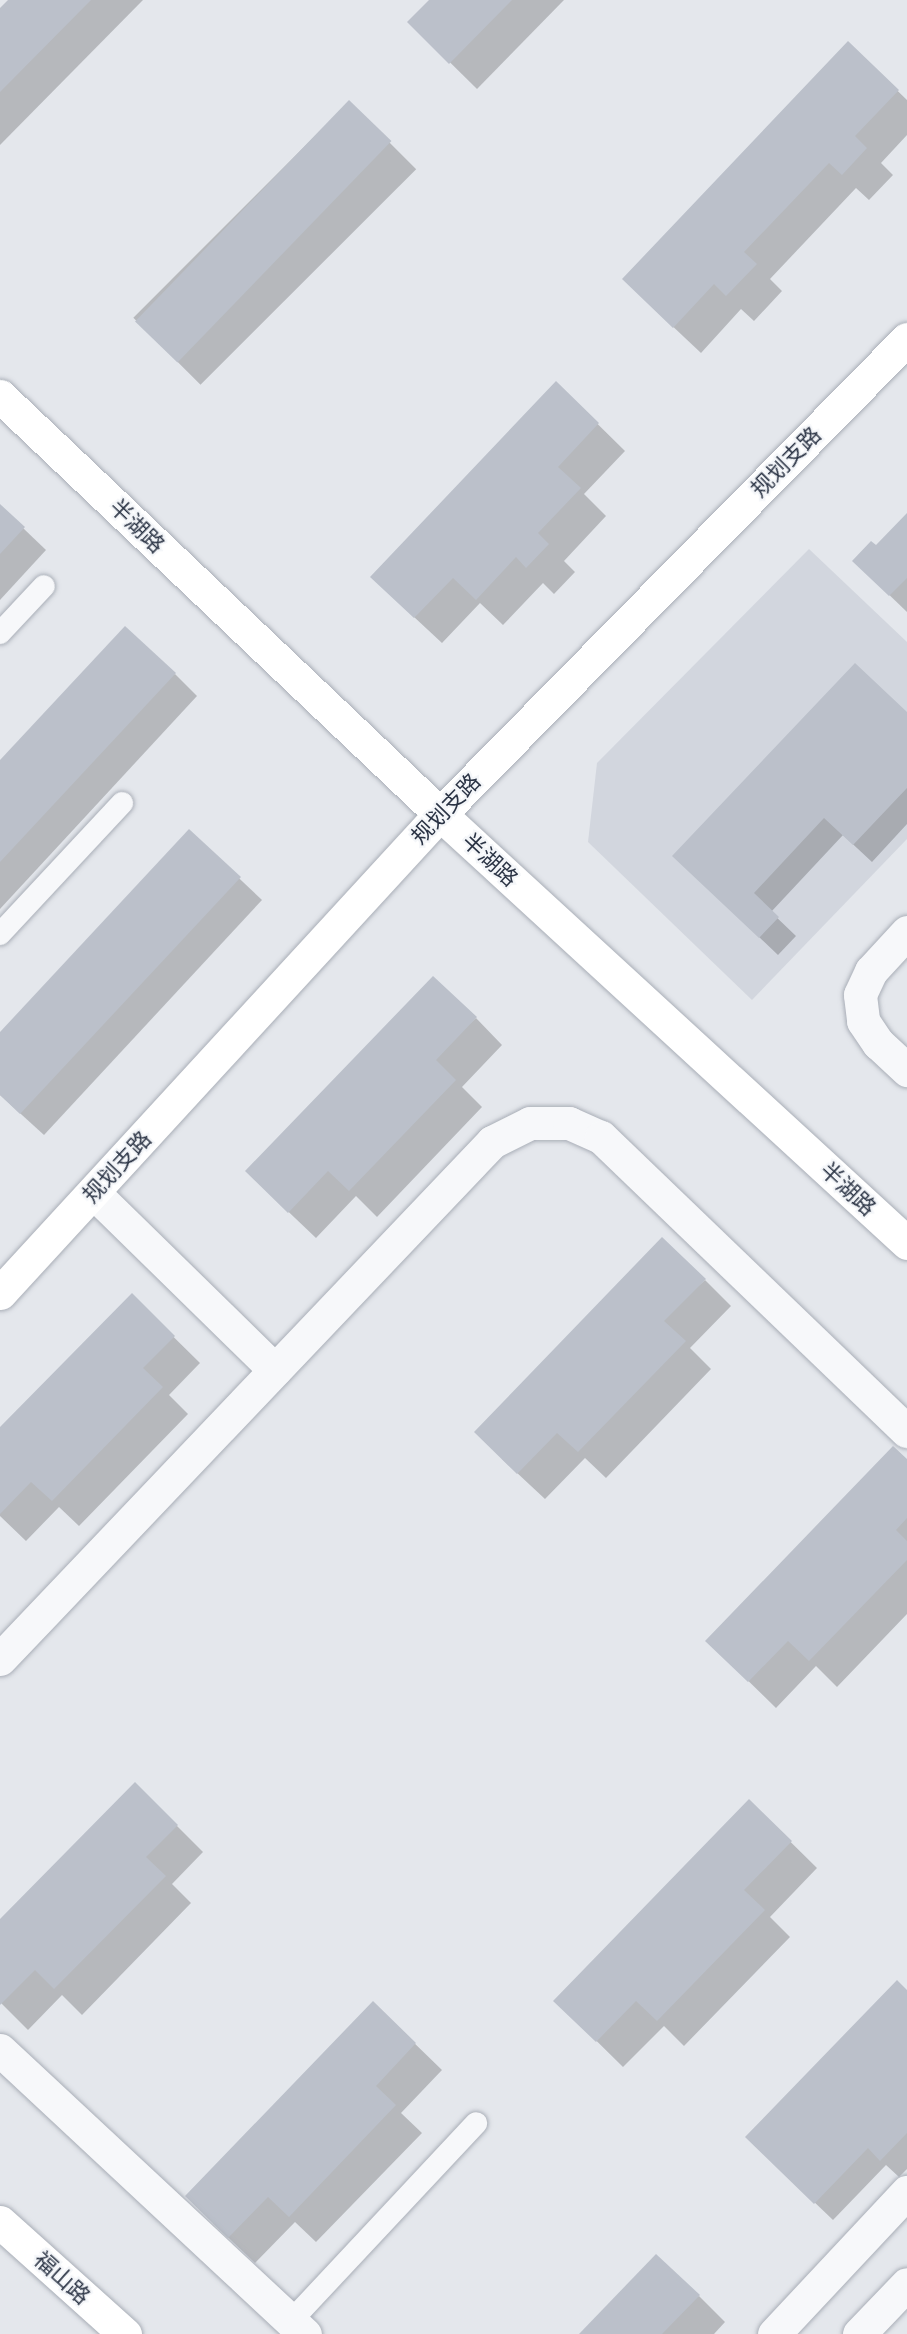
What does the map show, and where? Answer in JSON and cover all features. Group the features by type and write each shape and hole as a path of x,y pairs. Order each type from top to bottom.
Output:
{"street":[{"name":"规划支路","path":"0,1293 440,814 907,339"},
{"name":"半湖路","path":"0,396 440,814 907,1243"},
{"path":"907,932 871,971 860,996 863,1021 878,1043 907,1070"},
{"path":"0,1659 492,1142 530,1123 569,1123 601,1137 907,1431"},
{"path":"94,1193 275,1370"},
{"path":"0,2050 298,2327"},
{"path":"774,2334 907,2192"},
{"name":"福山路","path":"0,2222 125,2334"},
{"path":"860,2334 907,2284"}],"lane":[{"path":"0,633 44,586"},
{"path":"0,934 122,803"},
{"path":"298,2327 476,2123"}],"shaded area":[{"path":"809,549 907,642 907,839 752,1000 588,842 597,763"}],"building":[{"path":"8,0 91,0 0,92 0,8"},
{"path":"429,0 512,0 449,64 407,22"},
{"path":"848,41 899,90 855,136 867,148 842,175 829,163 744,252 757,264 726,296 714,284 673,328 622,279"},
{"path":"349,100 391,141 177,363 135,322"},
{"path":"556,381 599,423 558,467 581,488 538,533 549,544 526,568 516,557 476,600 453,578 414,618 370,577"},
{"path":"0,504 25,527 0,554"},
{"path":"907,513 907,578 889,596 852,561 871,541 876,545"},
{"path":"125,626 176,673 0,862 0,760"},
{"path":"855,663 907,712 907,788 853,845 824,818 754,893 779,917 759,938 672,856"},
{"path":"189,829 241,877 20,1114 0,1095 0,1032"},
{"path":"433,976 477,1017 436,1060 456,1080 349,1191 328,1171 288,1213 245,1171"},
{"path":"662,1237 706,1279 664,1321 686,1341 578,1452 557,1433 517,1474 474,1432"},
{"path":"132,1293 175,1336 143,1368 163,1387 52,1501 31,1482 0,1514 0,1427"},
{"path":"893,1446 907,1459 907,1518 896,1530 907,1541 907,1560 809,1661 788,1641 748,1682 705,1641"},
{"path":"135,1782 178,1825 146,1857 166,1876 54,1989 35,1970 0,2005 0,1919"},
{"path":"749,1799 792,1841 744,1890 765,1910 657,2021 636,2001 596,2042 553,2001"},
{"path":"897,1980 907,1990 907,2133 880,2161 868,2148 814,2204 745,2137"},
{"path":"373,2001 416,2043 376,2086 396,2105 289,2217 268,2197 228,2238 185,2196"},
{"path":"656,2254 700,2295 662,2334 579,2334"}]}
